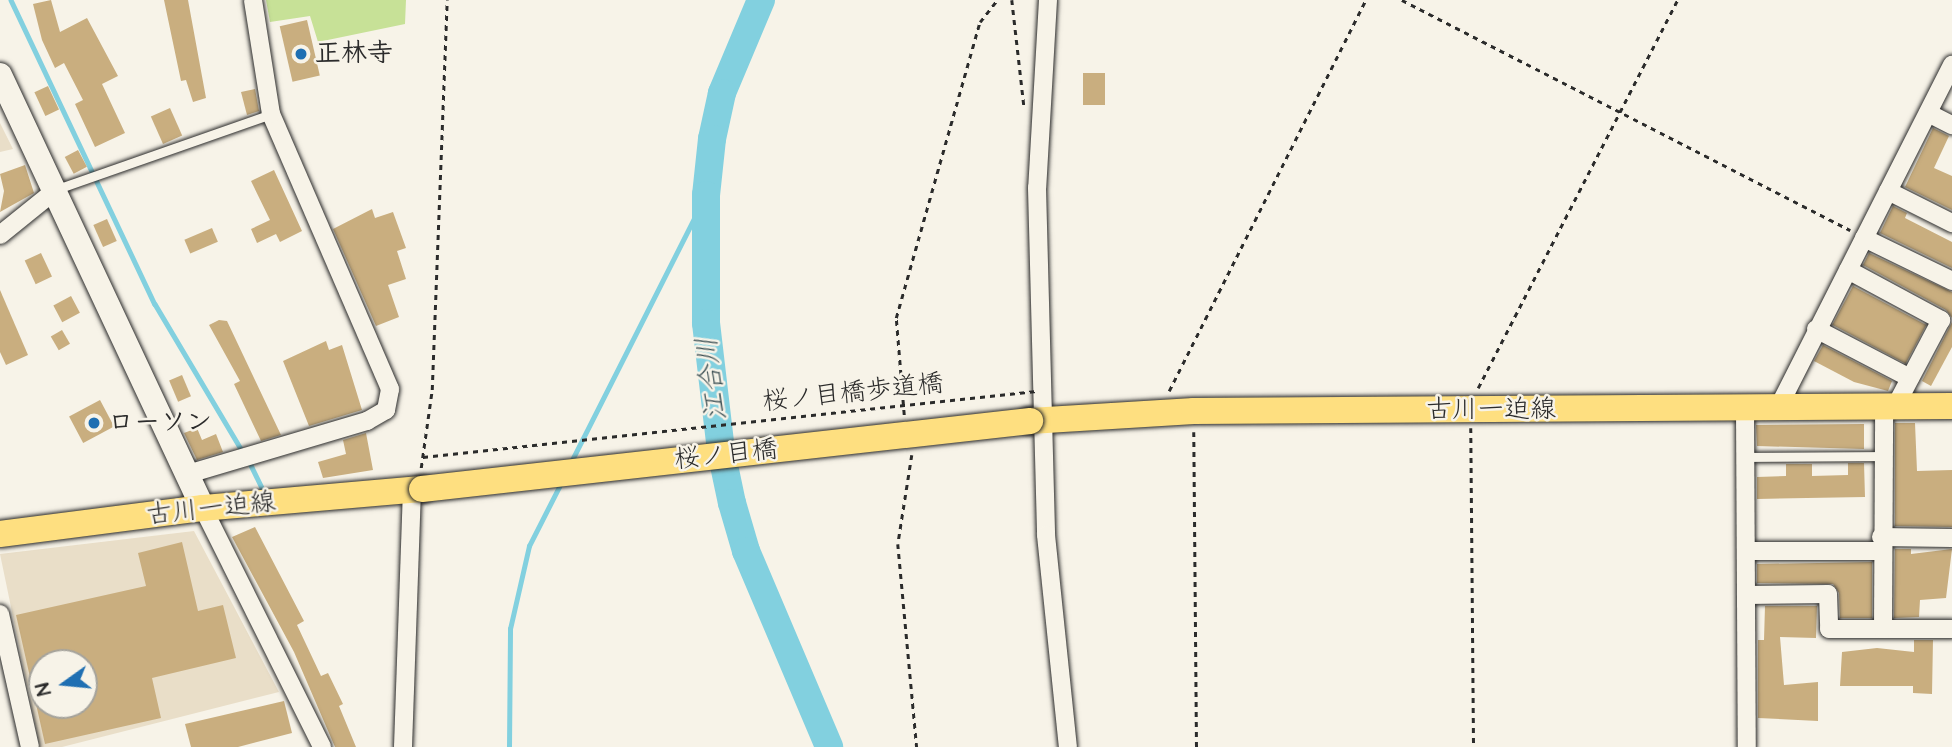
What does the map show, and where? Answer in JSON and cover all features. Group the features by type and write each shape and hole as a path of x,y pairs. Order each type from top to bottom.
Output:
{"main road":[{"name":"古川一迫線","path":"1037,420 1194,411 1745,410 1952,406"},
{"name":"桜ノ目橋","path":"417,490 1037,420"},
{"name":"古川一迫線","path":"0,534 203,508 417,490"}],"street":[{"path":"188,474 258,450 367,421 386,410 390,389 271,114 253,0"},
{"path":"1048,0 1037,188 1037,420 1068,747"},
{"path":"1778,408 1952,65"},
{"path":"0,75 68,186 203,508 322,747"},
{"path":"1928,113 1952,125"},
{"path":"0,235 68,186"},
{"path":"1888,191 1952,223"},
{"path":"1864,238 1952,281"},
{"path":"1848,270 1941,320 1910,378 1889,407 1882,544 1882,629"},
{"path":"1816,329 1910,378"},
{"path":"1745,410 1747,747"},
{"path":"403,747 417,490"},
{"path":"1746,551 1952,538"},
{"path":"1746,595 1828,594 1829,629 1952,629"},
{"path":"0,614 30,747"}],"lane":[{"path":"68,186 271,114"},
{"path":"1745,457 1885,456"}],"path":[{"path":"417,490 432,390 447,0"},
{"path":"905,418 896,318 980,22 997,0"},
{"path":"1012,0 1024,108"},
{"path":"1159,412 1366,0"},
{"path":"1402,0 1864,238"},
{"path":"1474,747 1471,409 1479,385 1677,0"},
{"name":"桜ノ目橋歩道橋","path":"423,457 1036,391"},
{"path":"1194,411 1197,747"},
{"path":"912,453 898,544 917,747"}],"shaded area":[{"path":"0,123 13,149 0,152"},
{"path":"194,531 279,692 62,747 40,747 34,719 98,719 98,649 28,649 28,689 0,554"}],"green space":[{"path":"266,0 406,0 405,24 318,42 310,16 270,22"}],"building":[{"path":"51,0 60,32 87,18 118,76 102,84 125,133 95,147 75,104 83,100 64,63 55,68 42,40 33,4"},
{"path":"164,0 188,0 206,98 193,102 186,80 181,81"},
{"path":"307,20 320,76 293,82 280,26"},
{"path":"1083,73 1105,73 1105,105 1083,105"},
{"path":"48,86 59,110 45,116 34,92"},
{"path":"255,89 259,111 247,115 241,92"},
{"path":"170,108 182,135 163,144 151,117"},
{"path":"1933,128 1949,136 1934,168 1952,176 1952,210 1905,187"},
{"path":"78,150 87,167 74,174 65,157"},
{"path":"25,165 34,193 0,212 4,191 0,174"},
{"path":"274,170 302,231 280,242 276,234 257,243 251,229 270,220 251,181"},
{"path":"1893,206 1907,213 1905,218 1952,242 1952,268 1880,233"},
{"path":"372,209 375,218 393,212 406,248 397,251 406,279 388,285 399,317 376,326 333,229"},
{"path":"107,219 117,241 103,247 93,225"},
{"path":"212,228 218,242 190,254 184,240"},
{"path":"41,253 52,277 36,284 25,261"},
{"path":"1869,253 1952,292 1952,318 1946,310 1863,265"},
{"path":"1853,286 1926,325 1906,364 1832,325"},
{"path":"0,290 28,355 6,365 0,352"},
{"path":"71,296 80,313 62,322 53,305"},
{"path":"219,320 227,321 281,435 261,441 234,384 240,381 209,325"},
{"path":"1952,322 1952,347 1931,386 1922,381"},
{"path":"62,330 70,344 59,350 51,336"},
{"path":"326,341 329,350 342,345 362,410 309,426 283,361"},
{"path":"1823,345 1892,381 1888,391 1854,382 1814,361"},
{"path":"182,375 191,396 178,402 169,380"},
{"path":"100,400 114,426 83,443 69,416"},
{"path":"1895,423 1915,423 1917,471 1952,470 1952,527 1895,526"},
{"path":"1864,424 1864,449 1757,446 1756,425"},
{"path":"197,428 202,440 216,434 223,452 197,460 184,433"},
{"path":"366,433 373,470 323,478 318,462 346,454 343,440"},
{"path":"1848,463 1864,463 1865,497 1757,499 1757,477 1786,476 1786,464 1812,464 1812,476 1848,475"},
{"path":"255,527 304,621 297,625 321,676 328,673 343,704 339,706 356,747 335,747 294,652 232,537"},
{"path":"182,542 198,611 223,605 236,658 152,678 161,718 45,744 39,719 98,719 98,649 28,649 28,668 16,615 146,586 138,553"},
{"path":"1895,549 1911,549 1911,554 1952,549 1946,598 1920,600 1919,617 1894,618"},
{"path":"1872,562 1872,618 1840,618 1839,593 1833,584 1757,583 1757,564"},
{"path":"1765,606 1817,606 1816,638 1780,637 1784,685 1818,682 1818,721 1758,718 1758,640 1764,640"},
{"path":"1914,640 1933,640 1932,694 1913,693 1913,686 1840,686 1842,652 1877,648 1914,652"},
{"path":"284,701 292,733 238,747 191,747 185,724"}],"waterway":[{"path":"11,0 155,304 243,452"},
{"name":"江合川","path":"761,0 722,93 712,139 706,195 706,323 721,451 732,503 746,551 829,747"},
{"path":"570,464 706,195"},
{"path":"248,459 264,492"},
{"path":"509,747 510,629 529,546 560,485"}],"place":[{"name":"正林寺","path":"301,54"},
{"name":"ローソン","path":"94,423"}]}
